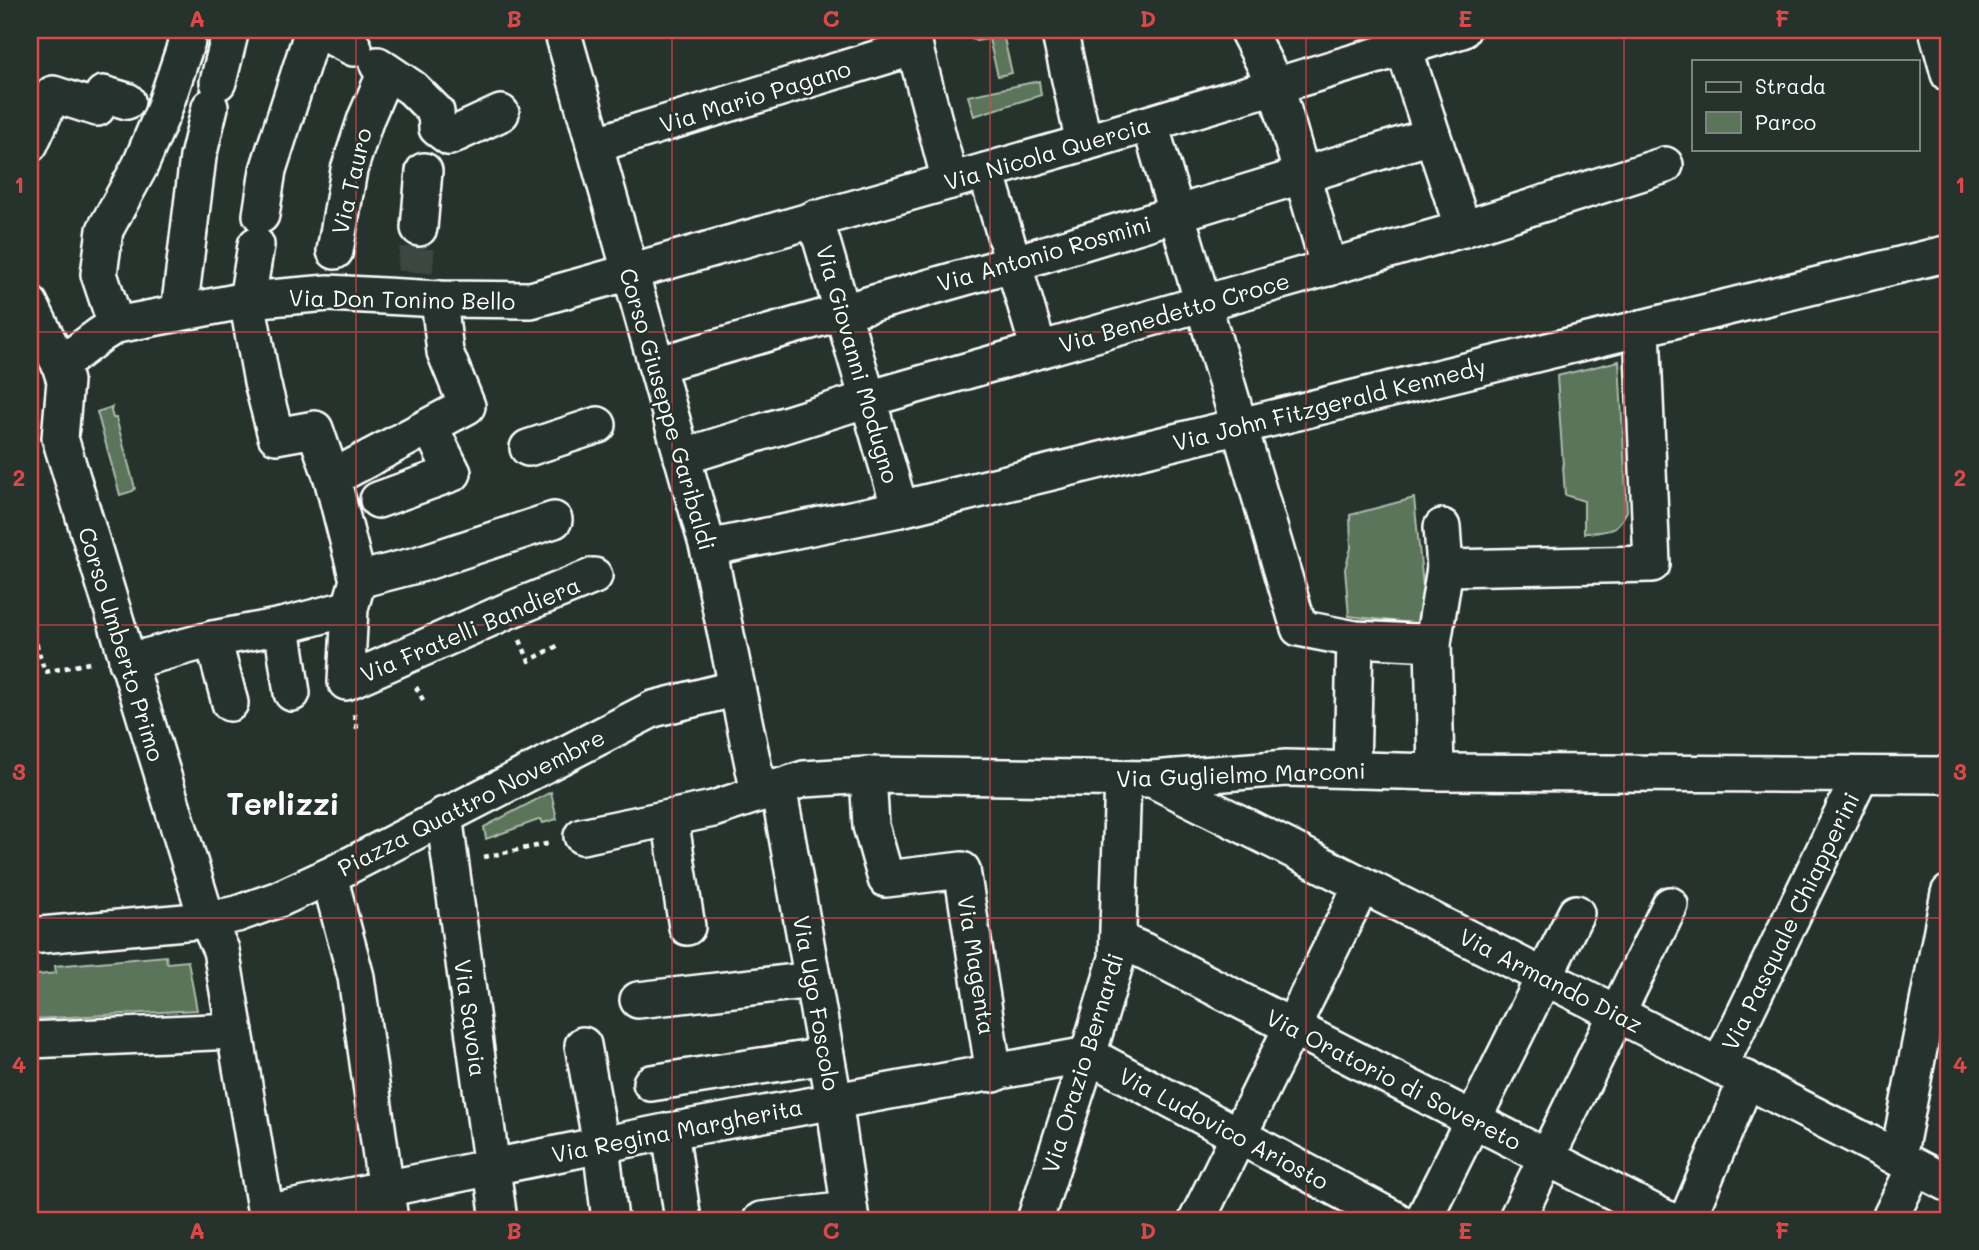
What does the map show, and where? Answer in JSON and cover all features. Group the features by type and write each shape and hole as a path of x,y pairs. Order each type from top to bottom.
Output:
{"street":[{"path":"179,312 198,157 231,30"},
{"path":"313,30 268,170 247,300 262,382 276,436 315,429 332,478 354,594"},
{"path":"318,30 412,88 436,112 443,132"},
{"name":"Corso Giuseppe Garibaldi","path":"562,30 708,548 737,688 768,790"},
{"path":"1059,30 1084,143"},
{"path":"1247,30 1276,86 1329,268"},
{"name":"Via Nicola Quercia","path":"630,273 1276,86 1401,38 1462,30"},
{"path":"1937,30 1949,74"},
{"path":"913,38 950,181"},
{"name":"Via Mario Pagano","path":"594,145 913,38"},
{"path":"1401,38 1463,229"},
{"path":"116,325 99,274 105,230 140,166 163,112 187,41"},
{"name":"Via Tauro","path":"328,293 349,170 366,118 373,62"},
{"path":"30,144 53,94 97,108 103,94 127,101"},
{"path":"332,478 467,406 445,352 420,263 424,166 443,132 501,113"},
{"path":"1150,124 1299,628 1355,639 1433,643"},
{"name":"Via Antonio Rosmini","path":"656,365 1015,263 1431,136"},
{"name":"Via Benedetto Croce","path":"682,457 868,399 1463,229 1665,165"},
{"path":"986,171 1039,351"},
{"name":"Via Giovanni Modugno","path":"816,218 900,509"},
{"name":"Via John Fitzgerald Kennedy","path":"708,548 900,509 1949,253"},
{"name":"Via Don Tonino Bello","path":"60,365 116,325 247,300 328,293 420,263 531,300 630,273"},
{"name":"Corso Umberto Primo","path":"30,304 65,381 60,438 207,920 221,950 267,1217"},
{"path":"1445,568 1652,564 1642,328"},
{"path":"528,448 598,425"},
{"path":"378,500 453,472 430,427"},
{"path":"126,658 282,626 420,564 554,520"},
{"path":"1436,772 1433,643 1445,568 1443,527"},
{"name":"Via Fratelli Bandiera","path":"354,594 346,682 594,576"},
{"path":"282,626 292,693"},
{"path":"213,639 230,703"},
{"path":"1352,770 1355,639"},
{"name":"Piazza Quattro Novembre","path":"30,936 207,920 237,914 279,899 329,876 653,709 737,688"},
{"name":"Via Guglielmo Marconi","path":"582,836 713,809 804,779 868,775 1138,779 1286,768 1436,772 1949,775"},
{"name":"Via Magenta","path":"868,775 871,826 886,879 962,870 994,1074"},
{"name":"Via Pasquale Chiapperini","path":"1687,1220 1733,1072 1860,776"},
{"name":"Via Armando Diaz","path":"1138,779 1362,885 1949,1184"},
{"name":"Via Orazio Bernardi","path":"1035,1220 1117,958 1138,779"},
{"name":"Via Ugo Foscolo","path":"768,790 813,980 850,1215"},
{"name":"Via Savoia","path":"444,815 499,1220"},
{"path":"670,818 687,928"},
{"path":"329,876 356,977 387,1205"},
{"path":"1197,1220 1362,885"},
{"path":"1889,1220 1907,1163 1949,893"},
{"path":"1516,1220 1670,905"},
{"path":"1423,1220 1576,913"},
{"name":"Via Oratorio di Sovereto","path":"1118,940 1668,1220"},
{"path":"638,1000 813,980"},
{"path":"30,1040 235,1031"},
{"path":"583,1045 601,1145 610,1220"},
{"name":"Via Regina Margherita","path":"267,1217 387,1205 492,1166 834,1100 994,1074 1088,1055"},
{"name":"Via Ludovico Ariosto","path":"1088,1055 1396,1220"},
{"path":"651,1083 826,1056"},
{"path":"670,1131 683,1220"},
{"path":"761,1220 850,1215"}],"path":[{"path":"30,641 35,639 45,672 126,658"},
{"name":"Piazza Quattro Novembre","path":"477,846 483,857 582,836"}],"green space":[{"path":"964,30 1002,30 1012,73 998,76 989,39 976,41 965,35"},
{"path":"1039,81 1041,95 974,116 968,96"},
{"path":"1619,361 1627,511 1614,528 1584,533 1584,501 1565,495 1557,376"},
{"path":"112,407 135,488 120,495 97,412"},
{"path":"1414,498 1427,625 1349,616 1345,569 1351,548 1350,515"},
{"path":"551,792 557,819 543,823 541,819 486,839 484,827"},
{"path":"166,956 167,963 188,961 197,1010 33,1019 30,976 56,973 55,966"}],"tunnel":[{"path":"415,272 417,248"}],"district":[{"name":"Terlizzi","path":"283,803"}]}
